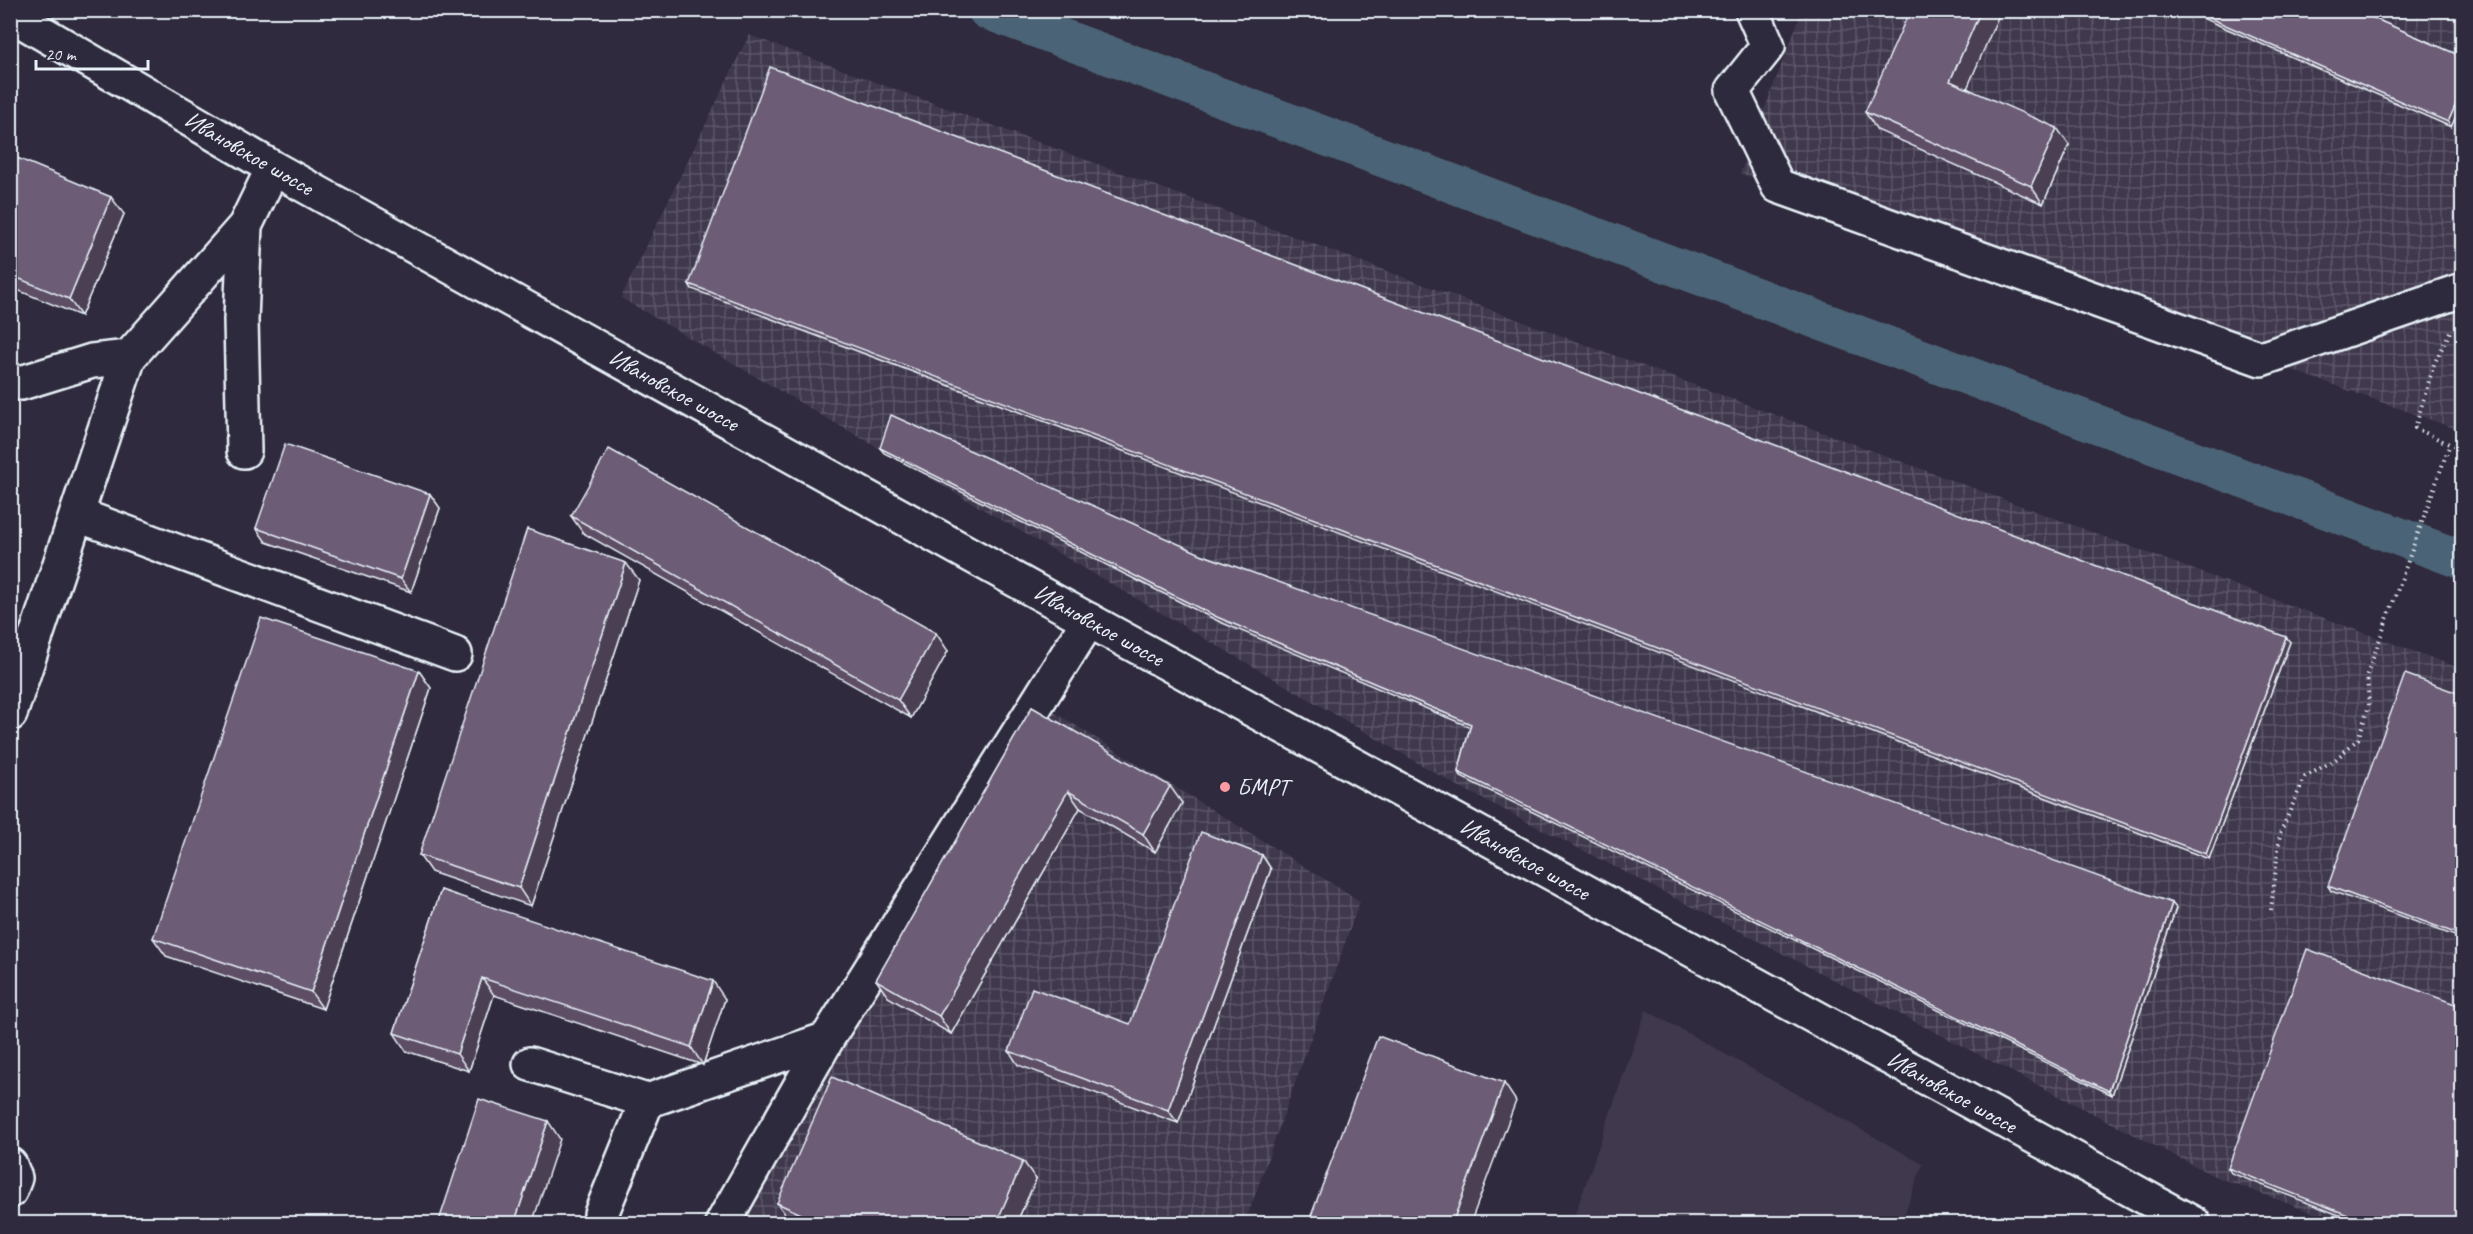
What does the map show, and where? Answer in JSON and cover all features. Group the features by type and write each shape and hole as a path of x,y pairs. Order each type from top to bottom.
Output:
{"street":[{"path":"1752,10 1768,46 1732,91 1778,186 2261,359 2463,290"},
{"name":"Ивановское шоссе","path":"10,14 273,168 1089,620 2188,1222"},
{"path":"10,714 129,357 244,226 273,168"},
{"path":"244,226 242,320 244,451"},
{"path":"10,380 21,383 92,362 129,357"},
{"path":"78,515 455,654"},
{"path":"722,1224 827,1039 1089,620"},
{"path":"530,1064 647,1101 827,1039"},
{"path":"601,1214 647,1101"},
{"path":"10,1165 15,1178 10,1191"}],"path":[{"path":"2453,326 2434,364 2415,428 2463,450"},
{"path":"2271,910 2280,833 2305,777 2336,759 2358,739 2369,706 2367,675 2450,444"}],"shaded area":[{"path":"1802,11 2462,11 2462,431 1740,173"},
{"path":"749,35 2462,669 2462,1223 2340,1223 2214,1176 1456,785 621,298"},
{"path":"1049,709 1360,901 1245,1223 740,1224 792,1122"},
{"path":"1646,1010 1923,1164 1901,1223 1572,1223"}],"building":[{"path":"1910,10 1981,10 1950,81 2057,128 2031,186 1865,112"},
{"path":"2191,10 2355,10 2463,57 2463,88 2448,122"},
{"path":"770,67 2286,637 2206,854 689,284"},
{"path":"10,155 111,197 69,299 10,275"},
{"path":"891,415 1203,555 2172,903 2109,1091 1458,772 1471,724 1217,617 880,448"},
{"path":"285,444 430,494 401,579 256,528"},
{"path":"609,449 936,633 898,700 571,516"},
{"path":"527,529 626,563 519,888 419,855"},
{"path":"261,618 419,671 311,992 153,938"},
{"path":"2405,674 2463,695 2463,936 2328,886"},
{"path":"1032,707 1170,786 1143,834 1068,791 939,1016 876,980"},
{"path":"1201,832 1262,855 1168,1110 1009,1051 1032,988 1130,1024"},
{"path":"441,890 713,981 691,1047 482,978 457,1054 394,1033"},
{"path":"2307,949 2463,1007 2463,1224 2371,1224 2228,1168"},
{"path":"1378,1036 1504,1083 1452,1224 1308,1224"},
{"path":"832,1077 1023,1161 998,1219 1009,1224 823,1224 777,1203"},
{"path":"479,1099 548,1121 514,1224 438,1224"}],"waterway":[{"path":"987,10 2462,560"}],"place":[{"name":"БМРТ","path":"1225,787"}]}
